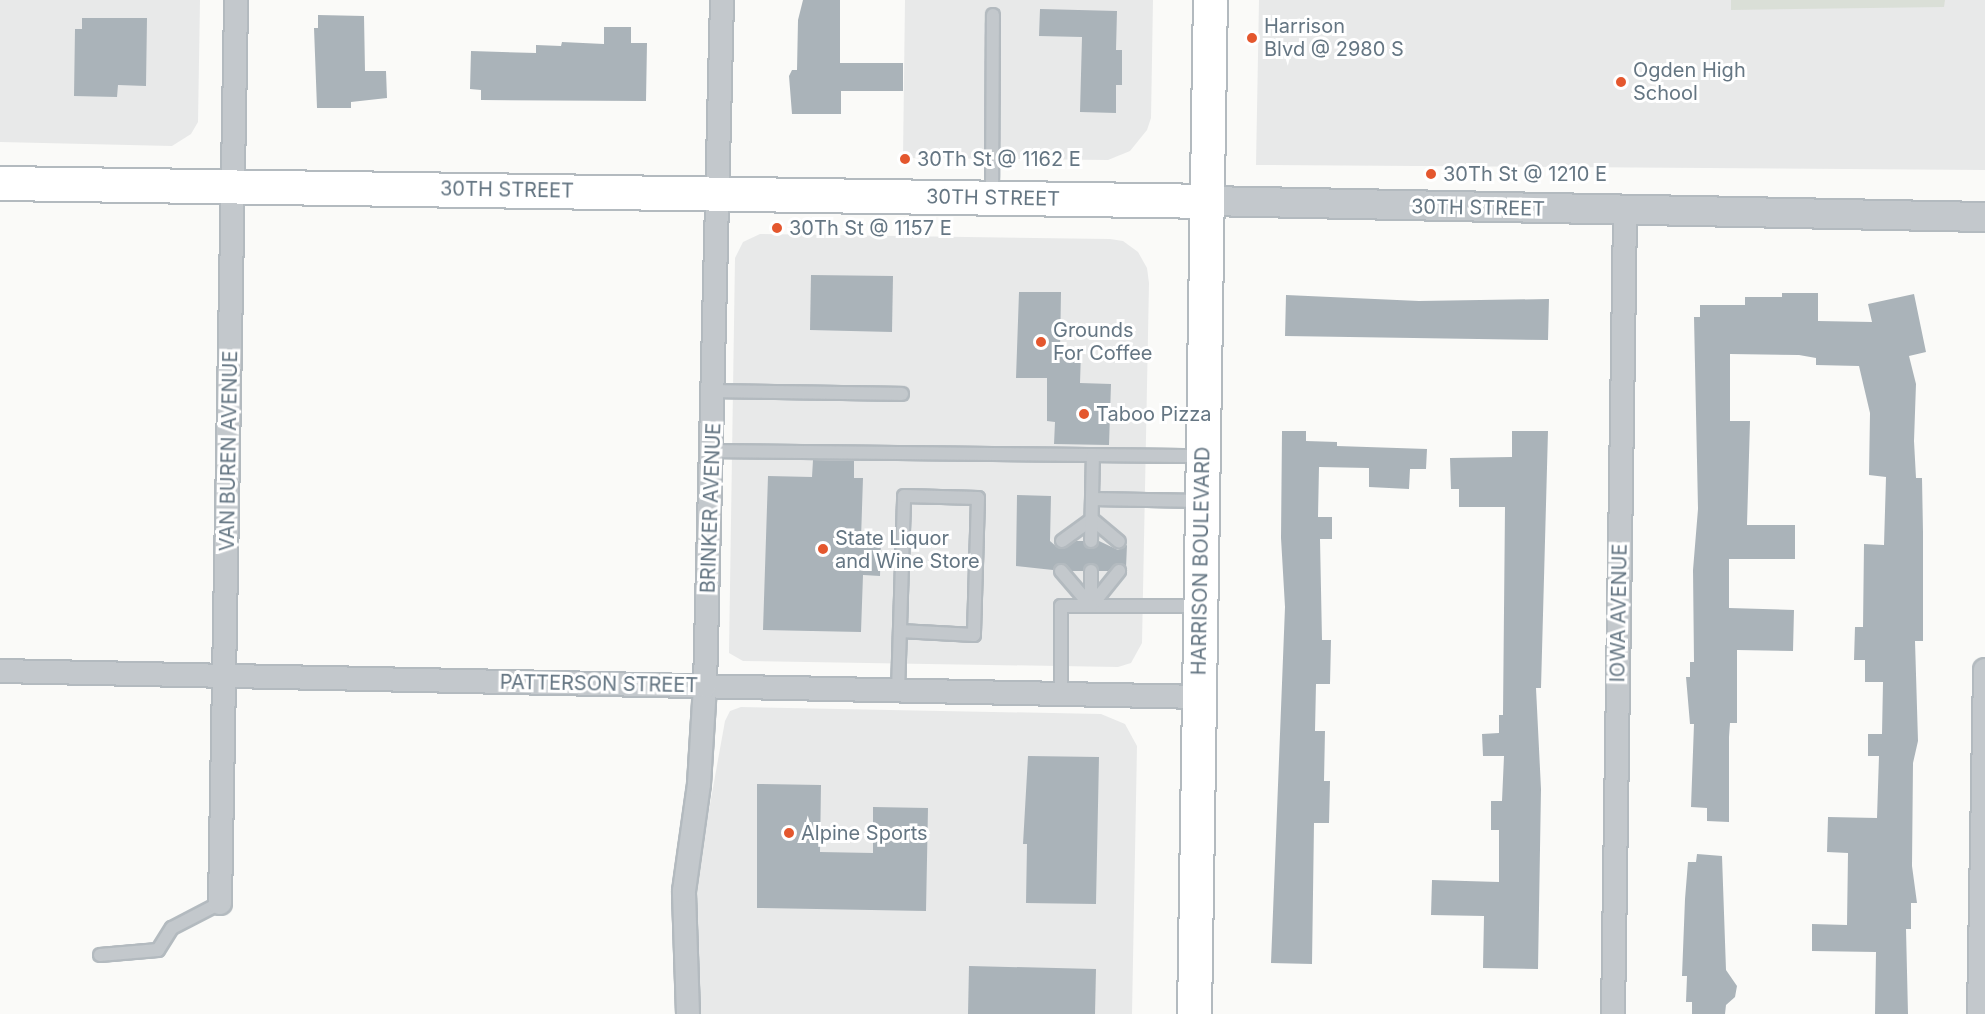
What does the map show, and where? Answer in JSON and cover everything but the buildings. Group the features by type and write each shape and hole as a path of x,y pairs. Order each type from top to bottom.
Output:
{"main road":[{"name":"HARRISON BOULEVARD","path":"1194,1014 1210,0"},
{"name":"30TH STREET","path":"0,183 1207,201"}],"street":[{"name":"VAN BUREN AVENUE","path":"220,903 236,0"},
{"name":"BRINKER AVENUE","path":"688,1014 684,891 699,784 705,686 720,192 722,0"},
{"name":"30TH STREET","path":"1207,201 1985,217"},
{"name":"IOWA AVENUE","path":"1613,1014 1625,211"},
{"path":"1979,1014 1985,670"},
{"name":"PATTERSON STREET","path":"0,671 1199,698"}],"lane":[{"path":"992,198 993,15"},
{"path":"715,391 902,394"},
{"path":"713,451 1203,456"},
{"path":"1091,541 1093,455"},
{"path":"898,691 904,496 978,498 974,635 900,632"},
{"path":"1092,499 1202,501"},
{"path":"1062,541 1092,519"},
{"path":"1092,519 1119,542"},
{"path":"1061,570 1091,606"},
{"path":"1091,571 1091,606"},
{"path":"1091,606 1119,572"},
{"path":"1061,695 1061,606 1200,606"},
{"path":"100,955 158,950 172,928 220,903"}],"shaded area":[{"path":"0,0 200,0 198,122 191,134 172,146 0,142"},
{"path":"905,0 1153,0 1151,118 1147,130 1130,151 1108,160 903,158"},
{"name":"Ogden High School","path":"1259,0 1985,0 1985,170 1256,165"},
{"path":"1731,0 1945,0 1944,7 1731,10"},
{"path":"760,234 1110,239 1123,241 1138,252 1147,268 1149,283 1142,643 1131,663 1118,667 743,661 729,653 735,258 743,242"},
{"path":"741,707 1101,714 1125,724 1137,746 1132,1014 699,1014 696,882 725,721 730,711"}],"place":[{"name":"Harrison Blvd @ 2980 S","path":"1252,38"},
{"name":"Ogden High School","path":"1621,82"},
{"name":"30Th St @ 1162 E","path":"905,159"},
{"name":"30Th St @ 1210 E","path":"1431,174"},
{"name":"30Th St @ 1157 E","path":"777,228"},
{"name":"Grounds For Coffee","path":"1041,342"},
{"name":"Taboo Pizza","path":"1084,414"},
{"name":"State Liquor and Wine Store","path":"823,549"},
{"name":"Alpine Sports","path":"789,833"}]}
